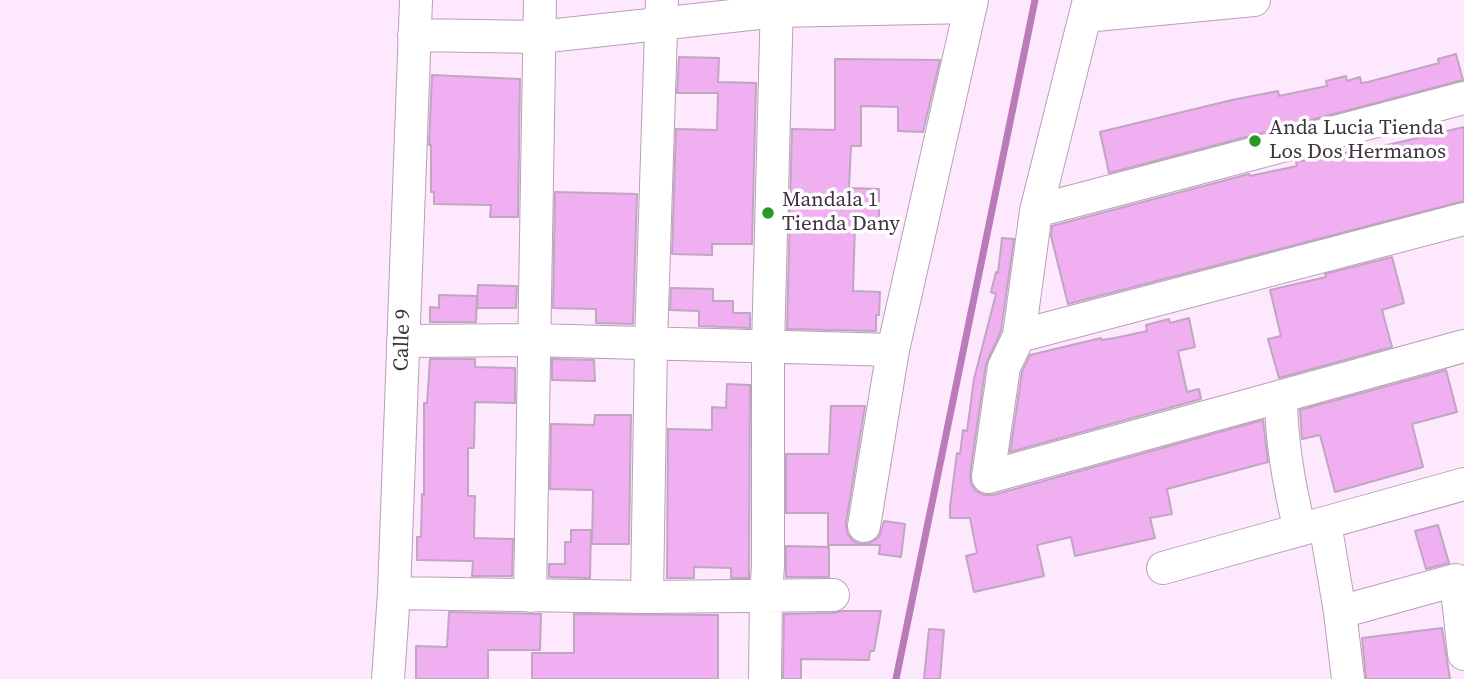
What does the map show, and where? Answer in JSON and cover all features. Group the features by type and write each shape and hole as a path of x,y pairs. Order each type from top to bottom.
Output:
{"street":[{"name":"Calle 9","path":"388,679 394,593 416,0"},
{"path":"530,596 540,0"},
{"path":"1254,0 1087,8 1036,211 1018,336 1004,367 988,477 1464,346"},
{"path":"414,35 539,37 663,12 777,6 971,3 893,350 864,526"},
{"path":"765,679 768,346 777,6"},
{"path":"647,597 651,343 663,12"},
{"path":"1036,211 1464,98"},
{"path":"1018,336 1464,219"},
{"path":"403,341 533,340 893,350"},
{"path":"1281,396 1281,427 1291,495 1313,526 1340,612 1348,679"},
{"path":"1163,568 1464,484"},
{"path":"1340,612 1456,580 1464,654"},
{"path":"394,593 647,597 833,595"}],"building":[{"path":"1456,54 1463,80 1109,173 1100,132 1232,100 1278,91 1279,96 1327,86 1326,81 1346,76 1347,81 1360,77 1361,83 1368,82 1439,63 1438,59"},
{"path":"679,57 719,58 718,82 756,83 752,244 712,244 712,255 672,254 676,129 717,130 718,93 677,93"},
{"path":"835,59 940,60 923,132 898,131 898,107 861,106 861,146 851,146 849,188 879,189 879,225 855,225 853,291 880,292 876,331 787,329 792,129 835,130"},
{"path":"432,75 520,79 518,217 490,217 491,205 434,204 429,145"},
{"path":"1464,127 1464,201 1068,304 1051,236 1052,226 1249,174 1250,176 1297,166 1296,162"},
{"path":"555,192 637,194 633,324 596,323 596,309 553,308"},
{"path":"1002,238 1014,239 1001,331 986,364 970,474 971,484 976,491 993,495 1263,420 1268,462 1167,489 1172,514 1150,518 1155,538 1075,556 1071,537 1037,545 1044,576 974,592 966,556 977,553 970,518 950,518 950,507 957,453 960,454 963,430 967,431 974,379 996,294 991,292 996,272 998,273"},
{"path":"1392,257 1404,303 1382,310 1392,347 1279,378 1268,339 1281,336 1270,290"},
{"path":"478,285 517,286 516,308 477,308"},
{"path":"671,288 713,289 713,301 733,301 733,313 750,313 750,328 699,326 699,311 670,310"},
{"path":"439,295 477,296 476,322 430,322 430,307 439,308"},
{"path":"1189,318 1195,347 1178,351 1187,392 1199,389 1201,399 1010,452 1022,372 1030,355 1101,338 1115,338 1147,331 1146,325 1169,319 1170,323"},
{"path":"430,359 475,359 475,367 515,368 515,403 475,402 474,448 468,448 468,496 475,496 474,538 513,539 512,576 472,576 473,561 417,560 417,537 421,537 422,494 424,495 424,403 427,403"},
{"path":"552,359 594,360 595,381 552,380"},
{"path":"1446,370 1457,412 1412,424 1423,467 1335,492 1320,435 1302,439 1300,410"},
{"path":"727,384 750,385 749,578 731,578 731,568 694,567 694,578 667,578 668,429 712,430 712,407 726,408"},
{"path":"831,406 865,406 846,523 847,533 853,541 860,544 870,543 879,537 884,521 905,524 901,557 879,554 880,545 828,545 828,513 786,513 786,454 829,454"},
{"path":"595,415 631,415 629,544 592,544 593,490 550,489 551,424 594,425"},
{"path":"1438,525 1449,563 1426,569 1415,531"},
{"path":"571,530 591,530 590,578 549,577 549,564 565,564 565,542 571,542"},
{"path":"786,546 829,547 829,577 786,577"},
{"path":"881,611 874,651 870,651 869,660 801,659 801,679 783,679 784,614"},
{"path":"449,612 541,614 540,650 488,650 488,679 416,679 416,646 447,647"},
{"path":"574,614 718,615 718,679 532,679 532,653 574,653"},
{"path":"1442,628 1450,679 1366,679 1362,638"},
{"path":"929,629 944,630 940,679 924,679"}],"waterway":[{"path":"896,679 1035,0"}],"place":[{"name":"Anda Lucia Tienda Los Dos Hermanos","path":"1255,141"},
{"name":"Mandala 1 Tienda Dany","path":"768,213"}]}
